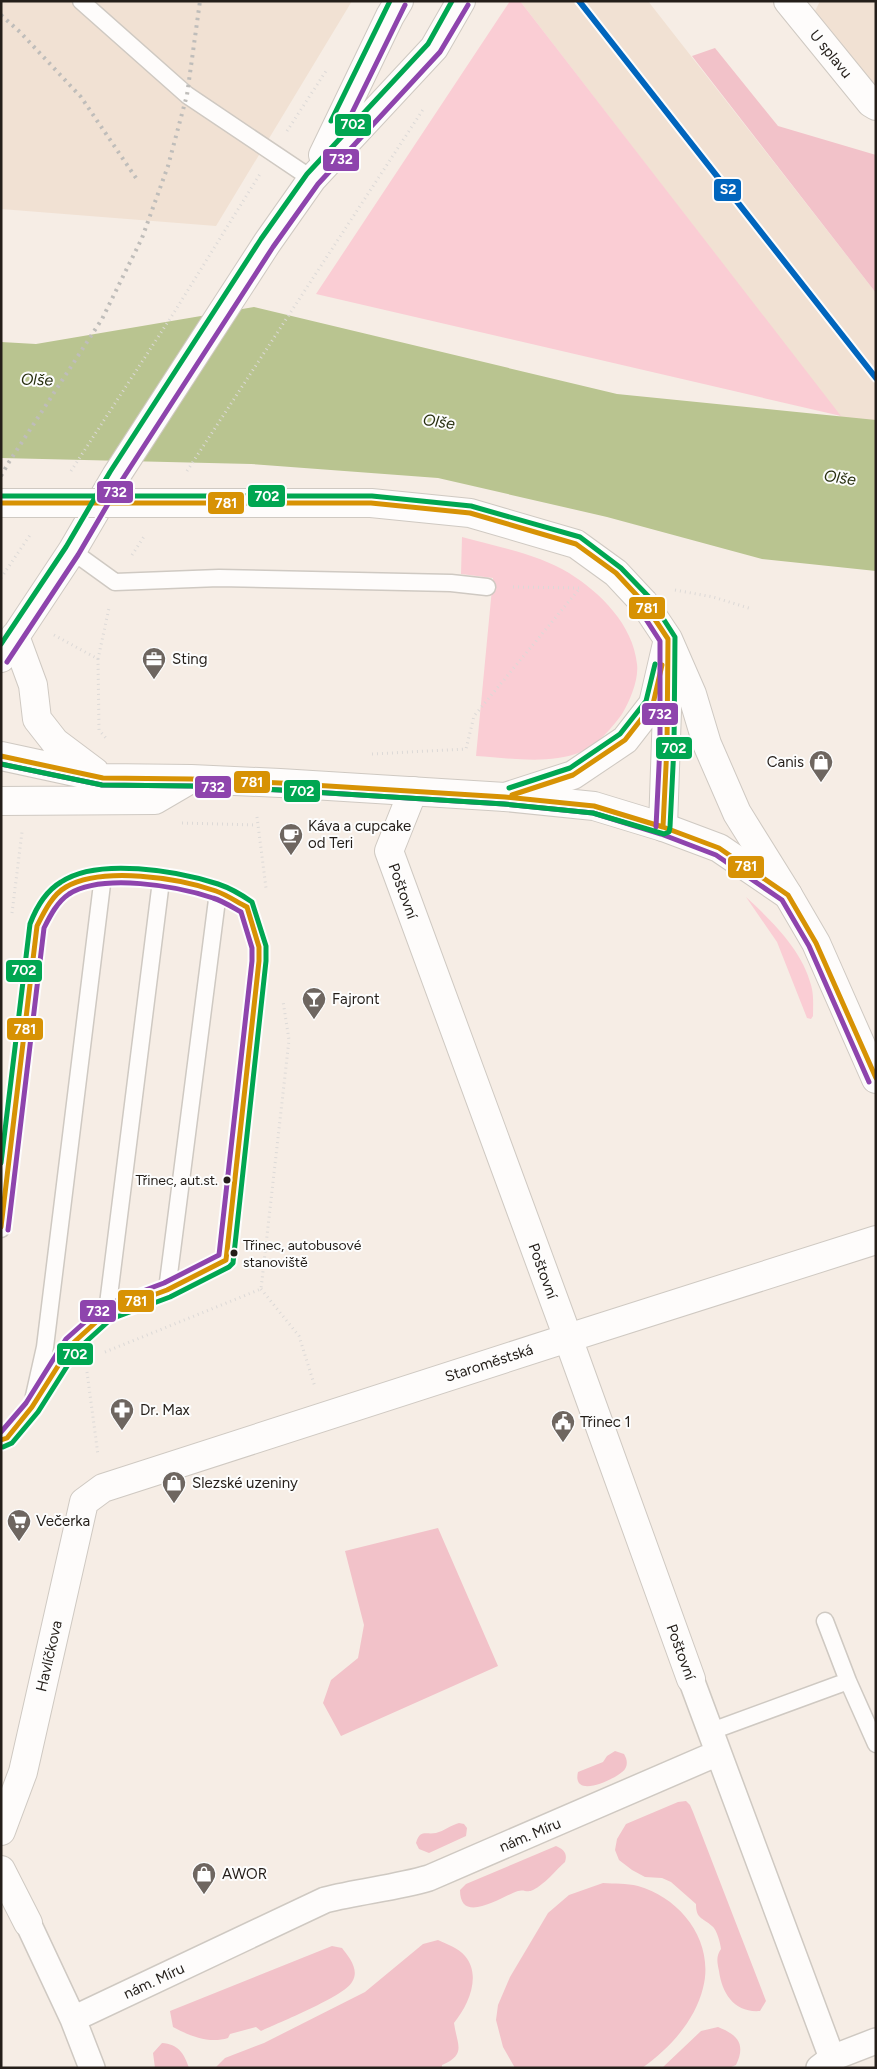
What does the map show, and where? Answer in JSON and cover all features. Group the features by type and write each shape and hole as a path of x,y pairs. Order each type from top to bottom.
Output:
{"street":[{"path":"312,179 399,1"},
{"path":"103,778 55,742 37,719 33,685 14,638 72,551 116,476 267,243 312,179 434,48 461,1"},
{"name":"U splavu","path":"788,1 871,103 876,106"},
{"path":"1,503 370,503 470,512 576,544 616,573 644,603 668,639 692,694 707,744 737,813 816,944 875,1077"},
{"path":"505,797 573,775 625,740 654,704 668,639"},
{"path":"663,827 667,746 668,639"},
{"path":"1,756 103,778 191,779 414,791 505,797 594,806 663,827 719,848 788,895"},
{"path":"3,799 155,800 191,779"},
{"name":"Poštovní","path":"414,791 389,851 714,1742"},
{"name":"Staroměstská","path":"103,1488 876,1240"},
{"name":"Havlíčkova","path":"1,1831 24,1772 84,1502 103,1488"},
{"path":"714,1742 825,2063 876,2041"},
{"name":"nám. Míru","path":"73,2019 326,1900 358,1891 400,1887 429,1878 714,1742"},
{"path":"1,1870 73,2019 92,2068"}],"lane":[{"path":"81,1 187,95 312,179"},
{"path":"72,551 115,582 219,578 451,583 487,587"},
{"path":"32,1407 44,1347 103,876"},
{"path":"1,1229 38,926 47,904 67,886 91,877 103,876 174,881 218,892 247,907 259,947 226,1260 167,1290 107,1312 72,1344 32,1407 6,1438 1,1440"},
{"path":"107,1312 161,881"},
{"path":"167,1290 218,892"},
{"path":"825,1621 848,1681 876,1744"},
{"path":"714,1742 848,1681"}],"path":[{"path":"183,477 426,106"},
{"path":"69,475 175,311"},
{"path":"370,755 466,749 474,716 580,588"},
{"path":"14,638 98,659 99,730 110,742"},
{"path":"12,915 22,829"},
{"path":"261,1289 300,1336 325,1417"},
{"path":"86,1370 103,1488"}],"shaded area":[{"path":"1,1 352,1 216,226 1,209"},
{"path":"510,1 520,1 841,416 316,294"},
{"path":"520,1 648,1 876,293 876,463"},
{"path":"820,1 876,1 876,91 814,13"},
{"path":"715,48 778,126 876,155 876,293 692,56"},
{"path":"462,537 545,561 569,573 604,600 622,623 634,650 637,664 635,683 622,714 604,736 587,749 568,756 542,760 476,756 493,578 461,574"},
{"path":"746,897 776,926 801,960 812,989 813,1016 811,1019 807,1018 777,942"},
{"path":"438,1528 498,1666 341,1736 323,1703 331,1680 358,1658 364,1625 345,1551"},
{"path":"615,1751 624,1754 626,1758 627,1765 621,1773 597,1785 582,1785 578,1781 578,1772 603,1762 607,1756"},
{"path":"686,1801 693,1812 766,2001 760,2011 743,2009 731,2000 727,1994 723,1987 718,1965 721,1949 718,1936 714,1928 698,1915 696,1904 671,1882 662,1878 645,1877 632,1870 619,1860 615,1850 617,1839 626,1824 678,1802"},
{"path":"459,1823 464,1824 467,1828 466,1836 429,1853 419,1849 416,1843 421,1834 436,1833"},
{"path":"556,1846 564,1852 566,1856 565,1862 546,1881 533,1890 518,1891 483,1906 467,1906 462,1901 460,1890 466,1884"},
{"path":"603,1883 634,1885 654,1892 681,1911 691,1924 704,1954 705,1971 703,1988 694,2012 671,2043 642,2068 515,2068 503,2047 496,2020 498,2005 510,1977 548,1913 569,1895"},
{"path":"438,1940 456,1948 465,1956 470,1964 473,1982 468,2000 454,2023 458,2053 450,2061 442,2065 442,2068 215,2068 225,2058 264,2043 365,1992 423,1944"},
{"path":"332,1946 342,1948 348,1955 355,1973 352,1982 347,1988 325,2002 261,2031 256,2027 230,2034 228,2038 221,2040 207,2040 173,2027 170,2011"},
{"path":"718,2027 731,2033 738,2041 740,2051 736,2065 729,2068 662,2068 701,2031"},
{"path":"162,2043 172,2045 180,2050 189,2068 155,2068 153,2053"}],"water":[{"name":"Olše","path":"254,307 617,394 876,420 876,571 762,559 607,517 438,478 251,464 1,458 1,342 36,344"}],"railway":[{"path":"1,476 102,319 142,238 168,166 187,95 200,1"},
{"path":"1,15 20,32 81,97 136,178"}],"transit line":[{"name":"702","path":"331,121 390,1"},
{"name":"702","path":"1,644 66,547 110,472 261,239 307,174 428,44 452,1"},
{"name":"S2","path":"579,1 876,378"},
{"name":"732","path":"345,127 405,5"},
{"name":"732","path":"7,662 78,555 122,480 273,247 318,184 440,52 468,5"},
{"name":"702","path":"1,496 372,496 471,506 580,537 621,568 650,598 675,637 674,746 670,827 669,832 664,834 593,813 504,804 280,790 102,785 1,764"},
{"name":"781","path":"1,503 371,503 470,513 576,544 616,573 644,603 668,639 667,746 663,827"},
{"name":"732","path":"638,607 660,641 660,746 656,827"},
{"name":"702","path":"509,788 570,768 620,734 646,701 655,664"},
{"name":"781","path":"512,795 573,775 625,740 653,704 662,665"},
{"name":"781","path":"1,756 103,778 280,783 505,797 594,806 663,827 719,848 788,895 816,943 876,1078"},
{"name":"732","path":"1,764 102,785 280,790 504,804 593,813 661,834 716,855 782,900 809,946 869,1082"},
{"name":"702","path":"1,1163 30,924 38,906 46,895 61,882 77,874 116,868 161,871 201,879 236,892 252,902 266,946 266,961 233,1263 229,1267 170,1297 111,1319 78,1349 38,1412 12,1443 3,1447"},
{"name":"781","path":"1,1227 37,926 53,899 61,890 82,881 100,877 141,876 162,878 200,886 220,893 247,907 259,947 259,961 226,1260 167,1290 107,1312 72,1344 32,1407 7,1438 1,1440"},
{"name":"732","path":"1,1432 26,1403 66,1339 103,1306 164,1283 219,1255 252,961 252,948 241,912 220,901 180,889 120,883 101,884 83,888 69,894 57,905 44,928 8,1230"}],"place":[{"name":"Sting","path":"154,680"},
{"name":"Canis","path":"821,783"},
{"name":"Káva a cupcake od Teri","path":"291,856"},
{"name":"Fajront","path":"314,1020"},
{"name":"Třinec, aut.st.","path":"227,1180"},
{"name":"Třinec, autobusové stanoviště","path":"234,1253"},
{"name":"Dr. Max","path":"122,1431"},
{"name":"Třinec 1","path":"563,1443"},
{"name":"Slezské uzeniny","path":"174,1504"},
{"name":"Večerka","path":"19,1542"},
{"name":"AWOR","path":"204,1895"}]}
